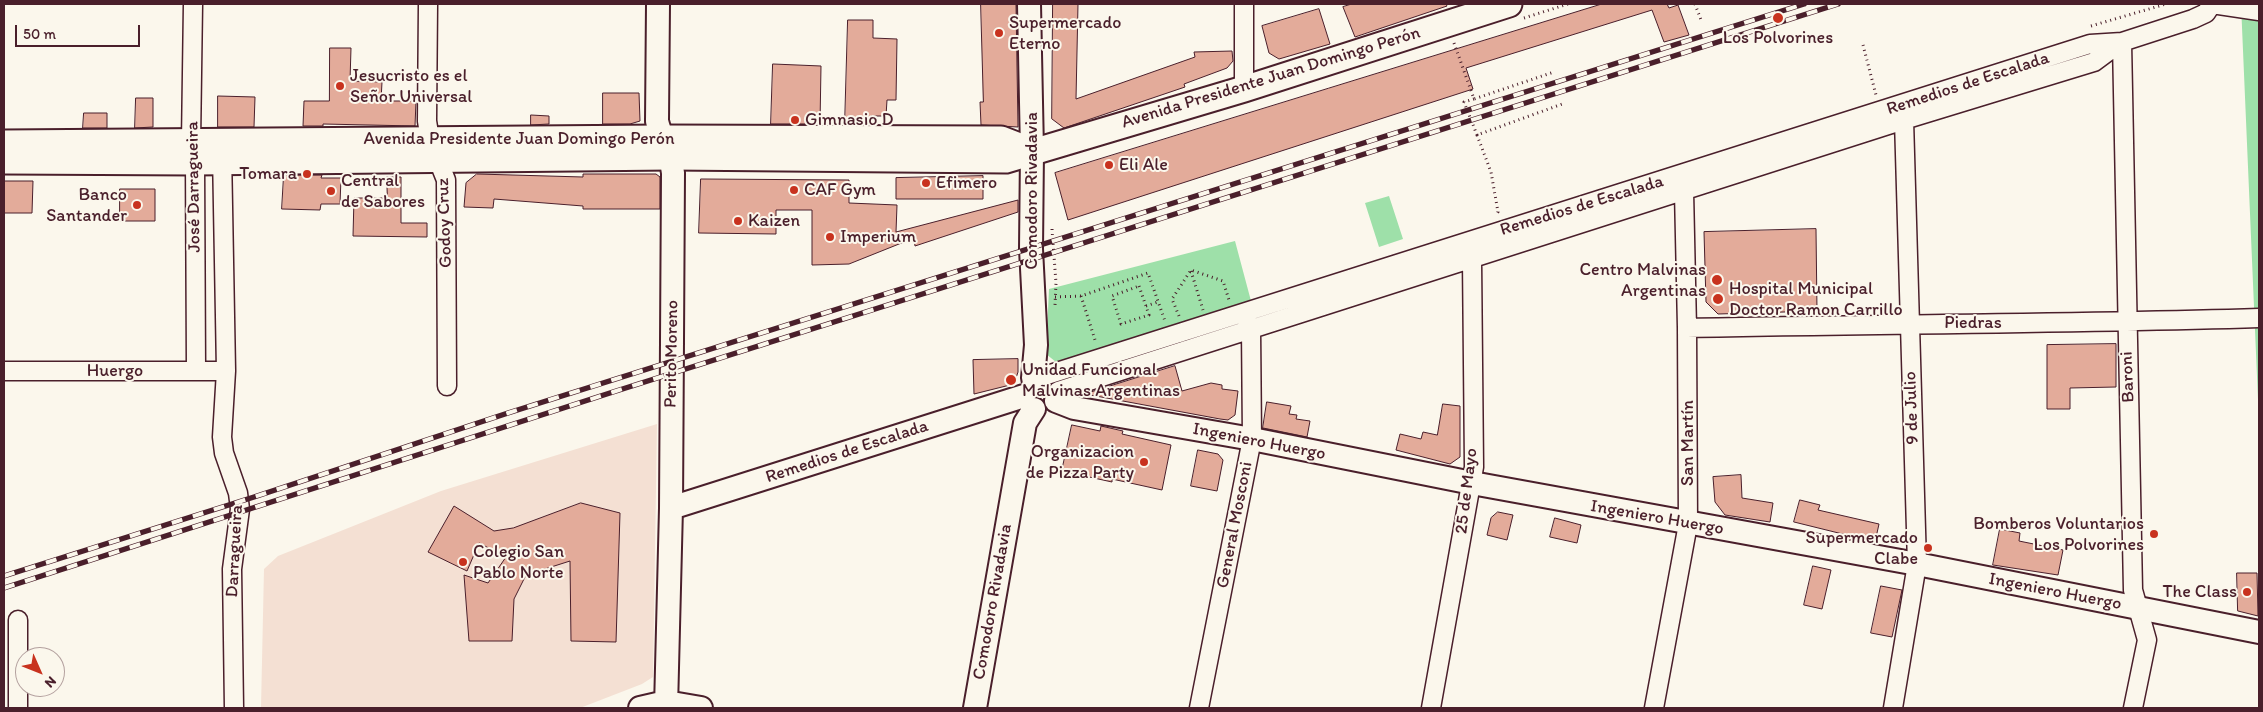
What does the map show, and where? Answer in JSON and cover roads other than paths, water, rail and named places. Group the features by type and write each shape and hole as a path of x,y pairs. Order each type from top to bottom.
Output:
{"main road":[{"name":"Avenida Presidente Juan Domingo Perón","path":"4,161 222,151 666,148 1001,139 1032,151 1244,89 1467,19 1512,12"},
{"name":"Avenida Presidente Juan Domingo Perón","path":"4,142 193,152"}],"street":[{"name":"José Darragueira","path":"193,4 196,370"},
{"name":"Godoy Cruz","path":"428,4 426,121 446,180 447,386"},
{"name":"Perito Moreno","path":"658,4 657,121 666,148 673,193 671,508 666,705"},
{"name":"Comodoro Rivadavia","path":"975,708 1025,423 1041,392 1036,345 1031,249 1032,151 1029,4"},
{"path":"1244,4 1244,89"},
{"name":"Remedios de Escalada","path":"1041,392 1244,312 1465,242 1681,183 1902,113 2094,62 2122,42 2193,19 2206,13 2212,4 2259,11"},
{"name":"Baroni","path":"2122,42 2126,322 2133,590 2147,640 2133,708"},
{"name":"Remedios de Escalada","path":"671,508 1472,259 1881,112 1902,113"},
{"name":"9 de Julio","path":"1893,708 1917,564 1902,113"},
{"name":"José Darragueira","path":"222,151 226,371"},
{"name":"San Martín","path":"1654,708 1688,524 1688,328 1681,183"},
{"name":"25 de Mayo","path":"1431,708 1474,467 1472,259 1465,242"},
{"name":"General Mosconi","path":"1198,708 1252,439 1251,328 1244,312"},
{"name":"Piedras","path":"1688,328 1908,323 2126,322 2259,318"},
{"name":"Huergo","path":"4,371 226,371"},
{"name":"Darragueira","path":"226,371 222,437 224,452 238,493 240,508 232,569 234,708"},
{"name":"Ingeniero Huergo","path":"1041,392 1074,408 1252,439 1472,484 1688,524 1917,564 2259,632"},
{"path":"18,620 18,708"},
{"path":"640,708 666,705 701,708"}],"railway":[{"path":"4,576 254,497 508,413 1804,4"},
{"path":"4,588 613,392 1838,4"}],"place":[{"name":"Los Polvorines","path":"1778,18"},
{"name":"Supermercado Eterno","path":"999,33"},
{"name":"Jesucristo es el Señor Universal","path":"340,86"},
{"name":"Gimnasio D","path":"795,120"},
{"name":"Eli Ale","path":"1109,165"},
{"name":"Tomara","path":"307,174"},
{"name":"Efimero","path":"926,183"},
{"name":"CAF Gym","path":"794,190"},
{"name":"Central de Sabores","path":"331,191"},
{"name":"Banco Santander","path":"137,205"},
{"name":"Kaizen","path":"738,221"},
{"name":"Imperium","path":"830,237"},
{"name":"Centro Malvinas Argentinas","path":"1717,280"},
{"name":"Hospital Municipal Doctor Ramon Carrillo","path":"1718,299"},
{"name":"Unidad Funcional Malvinas Argentinas","path":"1011,380"},
{"name":"Organizacion de Pizza Party","path":"1144,462"},
{"name":"Bomberos Voluntarios Los Polvorines","path":"2154,534"},
{"name":"Supermercado Clabe","path":"1928,548"},
{"name":"Colegio San Pablo Norte","path":"463,562"},
{"name":"The Class","path":"2247,592"}]}
